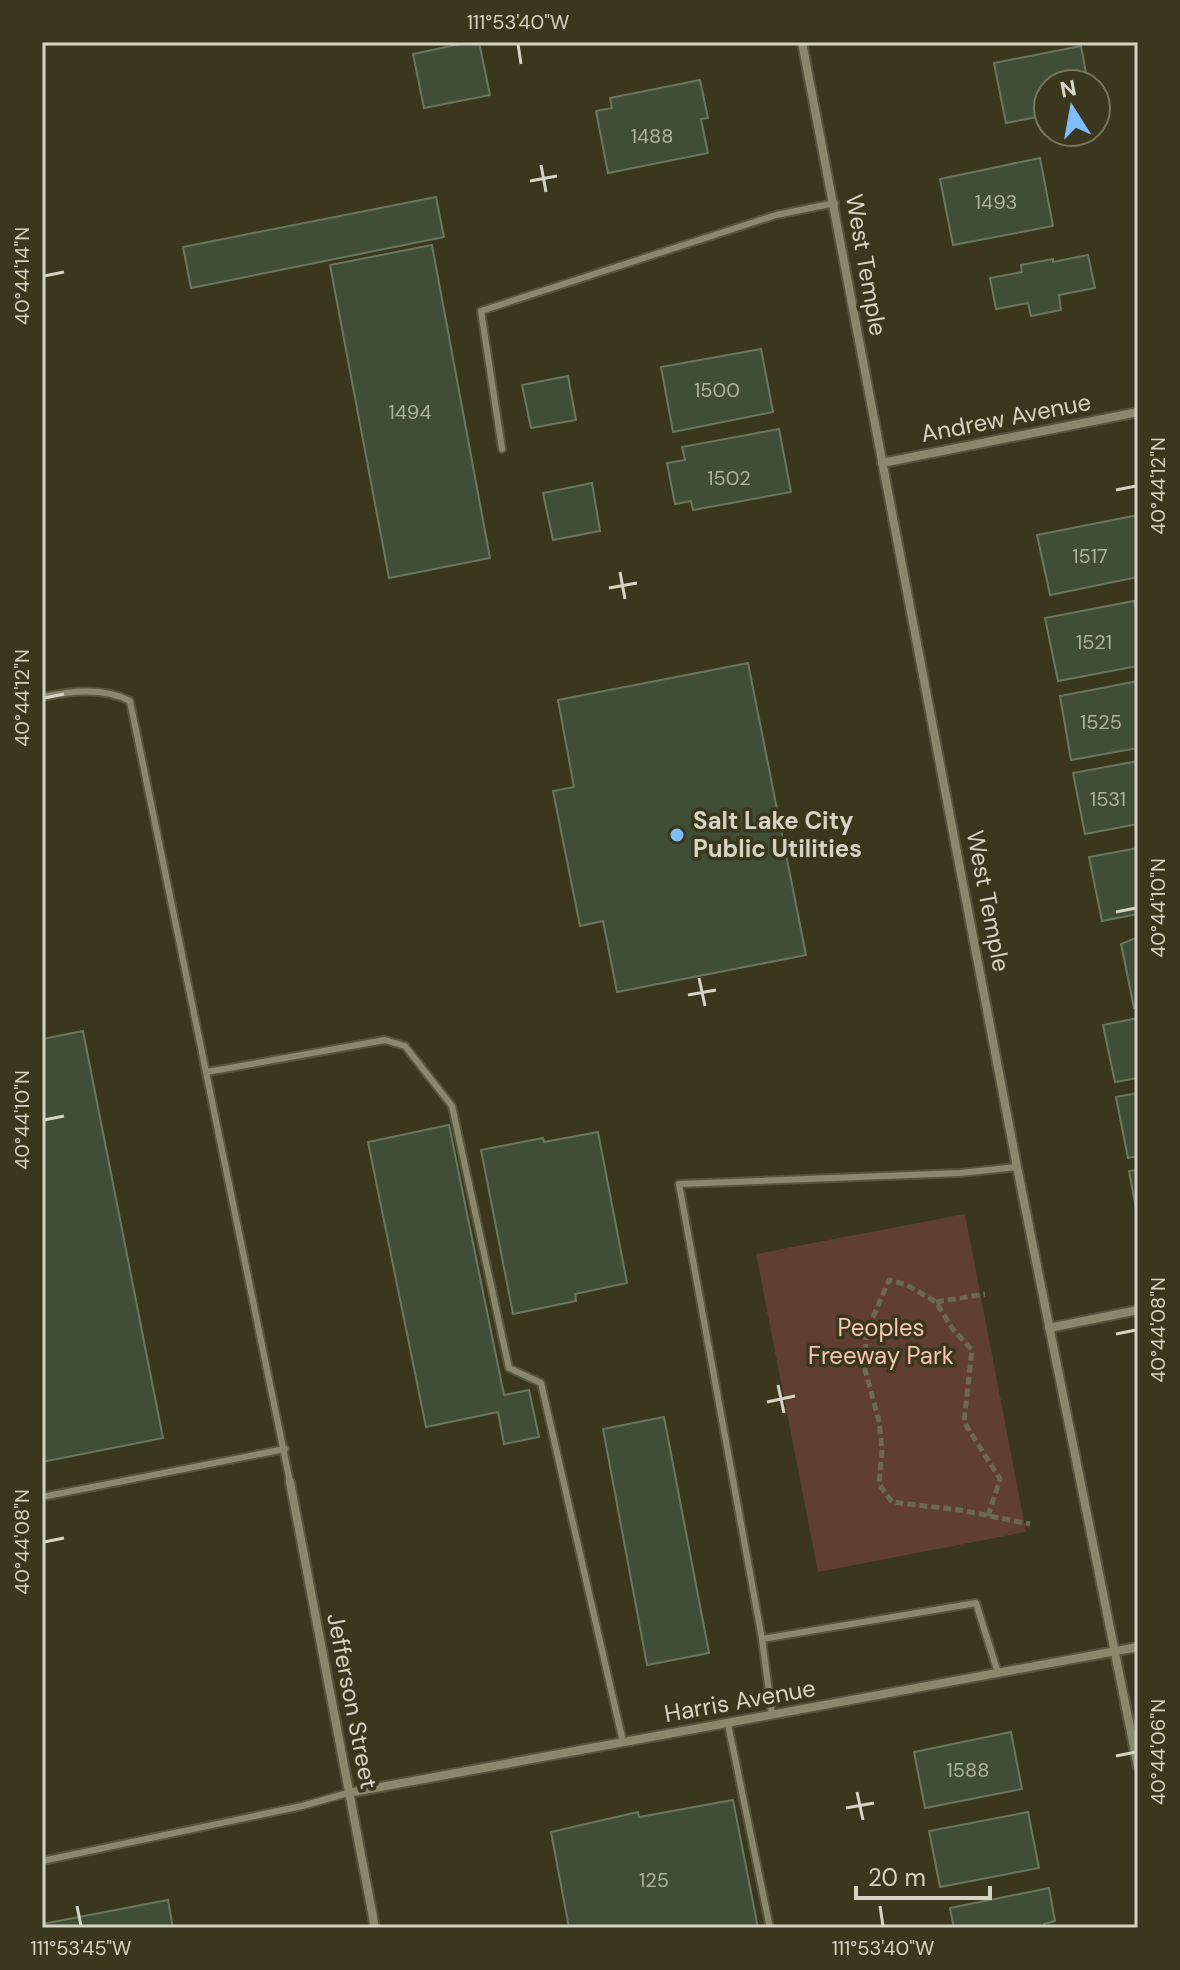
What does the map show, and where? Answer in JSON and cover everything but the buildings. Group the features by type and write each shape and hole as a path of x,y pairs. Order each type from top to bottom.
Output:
{"street":[{"name":"West Temple","path":"802,42 1017,1167 1138,1767"},
{"name":"Andrew Avenue","path":"882,463 1138,412"},
{"path":"1049,1328 1138,1310"},
{"name":"Jefferson Street","path":"290,1482 375,1928"},
{"name":"Harris Avenue","path":"348,1793 1138,1647"}],"lane":[{"path":"502,449 481,311 776,215 835,203"},
{"path":"42,697 67,692 114,692 130,701 290,1482"},
{"path":"207,1072 385,1040 405,1046 452,1106 509,1368 541,1383 623,1742"},
{"path":"772,1715 762,1639 679,1184 960,1173 1017,1167"},
{"path":"42,1497 285,1449"},
{"path":"762,1639 976,1603 998,1673"},
{"path":"728,1724 770,1928"},
{"path":"42,1861 302,1806 348,1793"}],"path":[{"path":"988,1516 1000,1479 964,1422 972,1350 952,1328 936,1302 907,1285 889,1280 866,1334 865,1370 879,1421 882,1450 879,1484 892,1502 1030,1524"},
{"path":"936,1302 985,1294"}],"green space":[{"name":"Peoples Freeway Park","path":"965,1214 1026,1532 818,1572 756,1254"}],"place":[{"name":"Salt Lake City Public Utilities","path":"677,835"}]}
